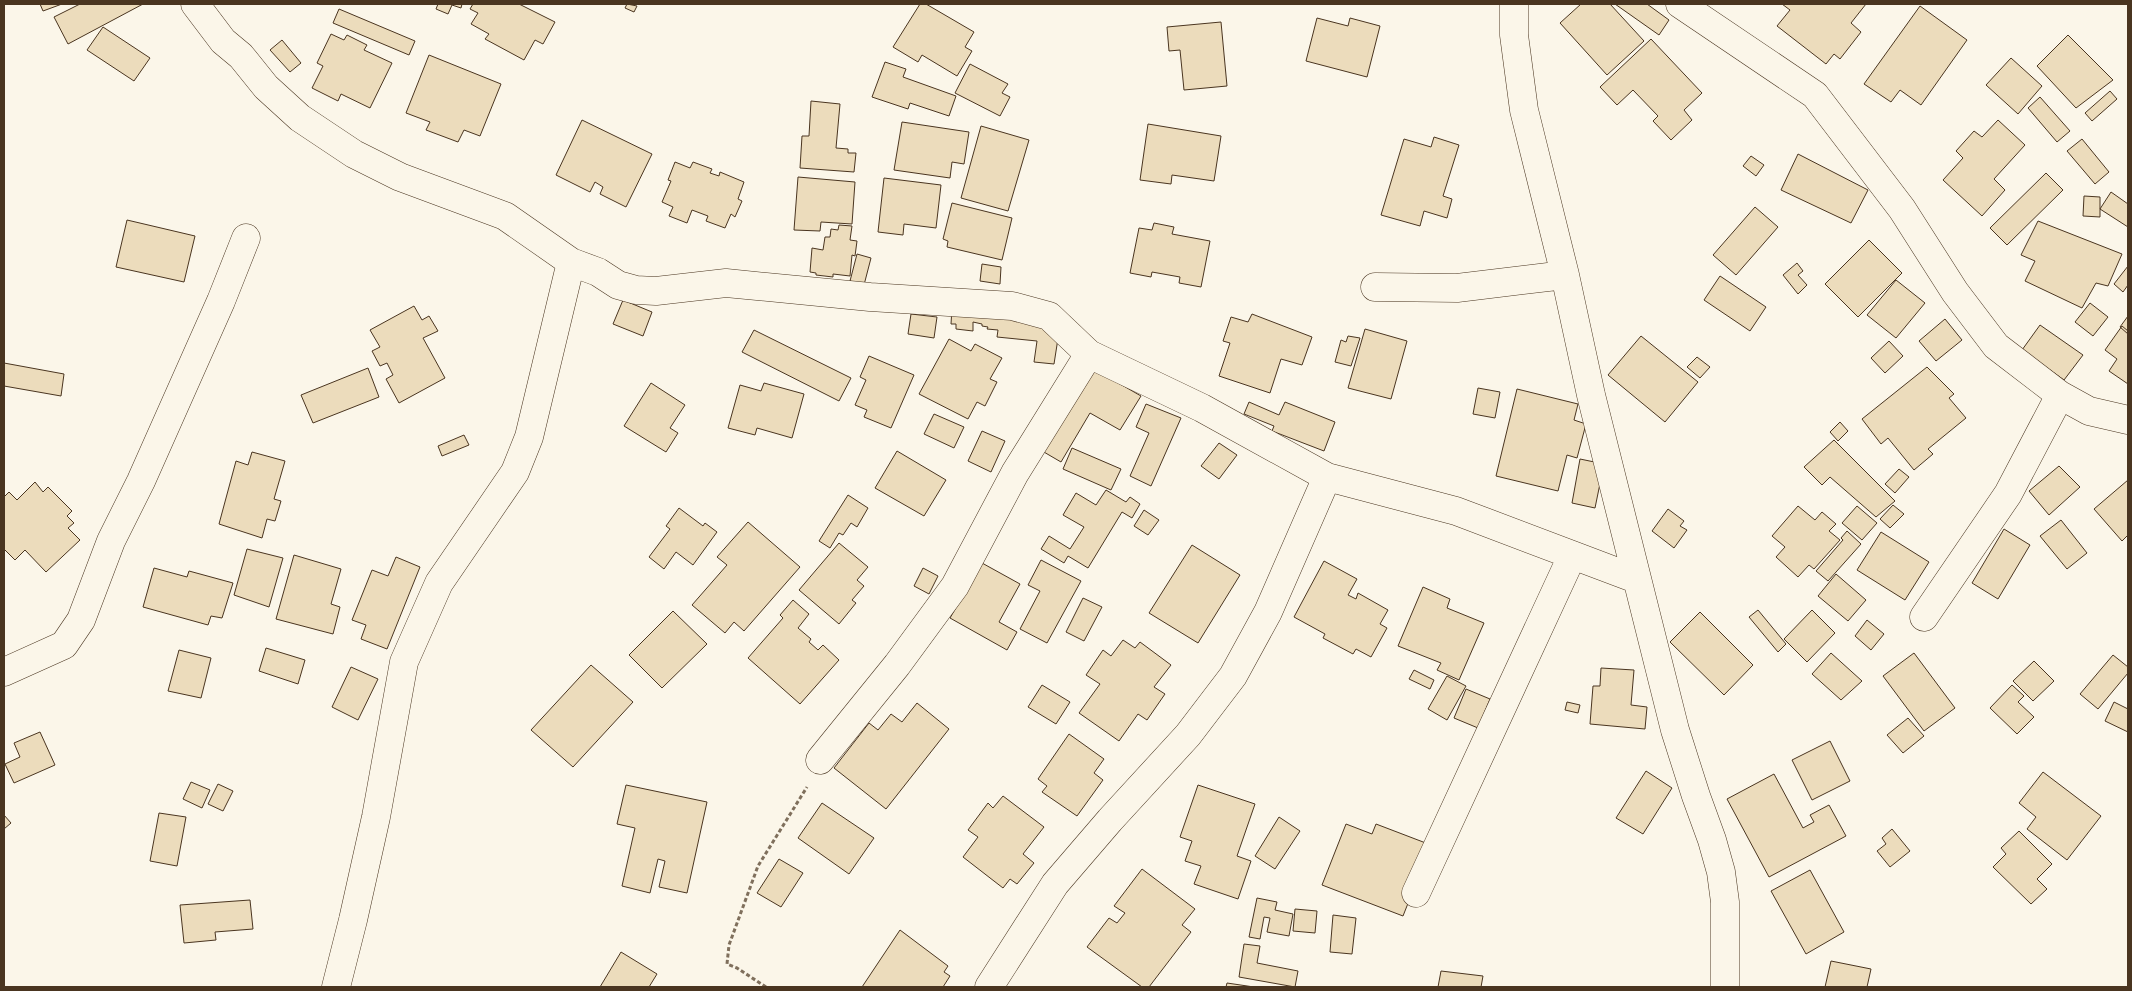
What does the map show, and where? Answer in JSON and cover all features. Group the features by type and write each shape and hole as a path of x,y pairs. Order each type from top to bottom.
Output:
{"street":[{"path":"195,4 223,41 241,56 266,87 300,118 354,154 400,176 505,216 571,262 598,272 618,285 636,290 656,291 726,283 870,297 1012,306 1049,316 1089,354 1202,408 1327,477 1456,511 1636,579"},
{"path":"1514,4 1514,35 1524,110 1565,275 1590,395 1675,730 1721,872 1725,902 1725,987"},
{"path":"1680,4 1815,96 1902,209 1955,292 1996,346 2060,395 2089,411 2128,420"},
{"path":"4,672 64,644 81,620 111,541 141,481 221,302 246,238"},
{"path":"336,987 376,817 404,662 439,583 515,472 529,437 571,262"},
{"path":"1376,287 1457,288 1565,275"},
{"path":"820,760 897,665 955,586 1015,472 1089,354"},
{"path":"1924,617 2008,494 2060,395"},
{"path":"989,987 1055,884 1110,820 1188,735 1233,676 1268,612 1327,477"},
{"path":"1416,892 1572,556"}],"path":[{"path":"766,987 738,968 726,964 729,945 758,866 807,788 820,760"}],"building":[{"path":"40,4 62,4 43,11"},
{"path":"80,4 143,4 68,44 54,17"},
{"path":"438,4 462,4 461,8 452,5 448,14 436,9"},
{"path":"473,4 519,4 555,22 543,44 535,40 524,60 485,39 489,34 471,24 478,13 470,9"},
{"path":"627,4 637,6 634,12 625,8"},
{"path":"920,4 926,4 974,32 965,47 972,51 957,76 922,55 918,62 893,47"},
{"path":"1581,4 1610,4 1644,41 1607,75 1560,23"},
{"path":"1615,4 1647,4 1669,20 1659,35"},
{"path":"1782,4 1866,4 1851,23 1861,32 1840,59 1834,54 1826,64 1777,26 1790,10"},
{"path":"1920,6 1967,40 1921,105 1900,90 1891,102 1864,84"},
{"path":"339,9 415,41 409,55 333,23"},
{"path":"1317,18 1348,26 1350,18 1380,26 1367,77 1306,61"},
{"path":"1221,22 1227,86 1184,90 1180,50 1169,51 1167,27"},
{"path":"103,27 150,58 134,81 87,50"},
{"path":"331,34 344,40 347,35 367,45 364,50 392,63 370,108 341,94 338,101 312,88 323,66 317,63"},
{"path":"2068,35 2113,80 2076,108 2037,66"},
{"path":"1651,39 1702,93 1684,110 1692,120 1671,140 1653,121 1658,116 1633,90 1617,105 1600,87"},
{"path":"282,40 301,63 290,72 270,50"},
{"path":"429,55 501,84 480,136 464,130 458,142 426,130 430,122 406,113"},
{"path":"2011,58 2042,86 2018,114 1986,85"},
{"path":"885,62 906,69 903,77 956,96 949,116 910,103 908,109 872,97"},
{"path":"970,64 1008,84 1002,93 1010,97 1000,116 955,93"},
{"path":"2110,91 2117,99 2092,121 2085,113"},
{"path":"2040,97 2070,131 2057,142 2028,108"},
{"path":"811,101 840,104 836,148 848,149 848,153 856,153 854,172 800,168 802,136 809,136"},
{"path":"582,120 652,154 626,207 600,194 603,187 595,182 590,192 556,175"},
{"path":"1998,120 2025,145 1994,179 2005,190 1982,216 1943,180 1963,158 1956,151 1974,131 1982,137"},
{"path":"902,122 969,132 964,164 952,162 950,178 894,170"},
{"path":"1148,124 1221,136 1214,181 1172,175 1171,184 1140,180"},
{"path":"981,126 1029,140 1008,211 961,198"},
{"path":"1434,137 1459,145 1443,196 1452,199 1447,218 1424,211 1420,226 1381,215 1404,139 1431,147"},
{"path":"2082,139 2109,172 2095,184 2067,151"},
{"path":"1798,154 1868,190 1851,223 1781,190"},
{"path":"1751,156 1764,165 1756,176 1743,166"},
{"path":"675,162 690,168 693,162 712,169 710,173 719,176 720,172 744,182 738,199 742,201 735,217 731,214 725,228 706,221 708,216 692,210 687,223 669,216 673,207 662,202 671,181 668,180"},
{"path":"2046,173 2063,190 2007,245 1990,228"},
{"path":"798,177 855,182 852,224 821,222 820,231 794,230"},
{"path":"884,178 941,185 936,228 904,224 903,235 878,232"},
{"path":"2111,192 2128,204 2128,227 2100,209"},
{"path":"2084,196 2100,197 2100,217 2083,216"},
{"path":"952,203 1012,218 1002,260 947,247 948,241 943,239"},
{"path":"1755,207 1778,227 1736,275 1713,255"},
{"path":"127,220 195,236 184,282 116,267"},
{"path":"2038,221 2122,254 2108,286 2096,283 2082,308 2025,281 2035,261 2021,255"},
{"path":"1154,223 1174,227 1172,234 1210,241 1201,287 1179,283 1180,277 1152,272 1151,277 1130,273 1139,228 1152,230"},
{"path":"839,225 852,226 850,240 857,241 855,256 852,255 850,276 833,274 833,277 816,275 816,273 810,272 812,248 823,250 825,237 830,237 831,229 838,230"},
{"path":"1869,240 1902,273 1858,317 1825,284"},
{"path":"857,254 871,258 864,285 850,281"},
{"path":"1797,263 1803,271 1798,275 1807,285 1798,294 1783,275"},
{"path":"982,264 1001,267 1000,284 980,281"},
{"path":"2128,266 2128,285 2123,292 2114,284"},
{"path":"1720,276 1766,307 1750,331 1704,300"},
{"path":"1896,280 1925,303 1896,338 1867,315"},
{"path":"623,300 652,312 643,336 613,324"},
{"path":"2090,303 2108,317 2093,336 2075,322"},
{"path":"414,306 422,320 429,316 438,331 423,338 445,378 399,403 386,379 393,375 387,363 380,366 372,351 380,347 370,330"},
{"path":"952,308 1050,319 1059,332 1054,364 1034,362 1037,341 997,337 998,330 987,329 988,327 982,326 982,324 973,322 973,331 956,329 956,324 951,324"},
{"path":"911,314 937,317 934,338 908,334"},
{"path":"1252,314 1312,337 1302,365 1281,359 1270,393 1219,376 1230,343 1223,341 1231,317 1248,322"},
{"path":"2128,316 2128,334 2120,327"},
{"path":"1945,319 1962,340 1936,361 1919,341"},
{"path":"2040,325 2083,355 2064,380 2022,350"},
{"path":"2122,326 2128,331 2128,384 2109,371 2117,359 2105,350"},
{"path":"1365,329 1407,341 1391,399 1348,388"},
{"path":"754,330 851,378 839,401 742,352"},
{"path":"1348,336 1360,338 1351,366 1335,362 1341,340 1346,342"},
{"path":"1641,336 1698,382 1665,422 1608,375"},
{"path":"949,339 971,351 975,344 1002,358 990,379 997,382 985,406 977,402 968,419 919,394"},
{"path":"1889,341 1903,356 1885,373 1871,358"},
{"path":"869,356 914,375 891,428 864,417 867,410 855,405 866,380 860,377"},
{"path":"1697,357 1710,367 1700,378 1687,367"},
{"path":"4,363 64,374 61,396 4,386"},
{"path":"1087,365 1141,396 1120,430 1090,413 1061,462 1037,448"},
{"path":"1927,367 1954,394 1949,398 1966,418 1928,449 1933,454 1914,470 1888,438 1881,444 1862,419"},
{"path":"368,368 379,397 313,423 301,395"},
{"path":"651,383 685,405 670,428 678,433 666,452 624,426"},
{"path":"764,383 804,394 792,438 757,428 755,435 728,428 740,385 761,391"},
{"path":"1478,388 1500,392 1495,418 1473,414"},
{"path":"1517,389 1578,404 1574,420 1586,424 1577,458 1567,455 1558,491 1496,476"},
{"path":"1249,402 1279,415 1285,402 1335,422 1324,451 1272,431 1274,426 1244,414"},
{"path":"1146,404 1181,418 1151,486 1130,476 1149,433 1136,427"},
{"path":"934,414 964,427 954,448 924,434"},
{"path":"1840,422 1848,431 1838,441 1830,432"},
{"path":"982,431 1005,441 991,472 968,461"},
{"path":"464,435 469,445 442,456 438,446"},
{"path":"1834,440 1895,501 1876,517 1830,477 1822,485 1804,467"},
{"path":"1219,443 1237,455 1219,479 1201,466"},
{"path":"1072,448 1121,469 1111,490 1063,469"},
{"path":"897,451 946,480 924,516 875,488"},
{"path":"252,452 285,461 274,499 281,501 275,521 267,519 262,538 219,524 236,461 248,465"},
{"path":"1580,459 1604,464 1595,508 1572,503"},
{"path":"2059,466 2080,487 2049,515 2029,491"},
{"path":"1899,469 1909,477 1895,493 1885,484"},
{"path":"2128,480 2128,535 2122,541 2094,509"},
{"path":"35,482 43,492 48,487 72,511 67,516 74,523 68,528 80,540 46,572 25,550 15,560 4,549 4,497 9,492 17,500"},
{"path":"1106,490 1126,502 1130,497 1140,504 1132,518 1122,512 1088,568 1068,556 1064,563 1041,549 1049,536 1070,549 1084,527 1063,515 1076,493 1096,505"},
{"path":"848,495 868,508 857,527 851,523 843,535 839,533 830,548 819,541"},
{"path":"1893,505 1904,514 1890,528 1880,519"},
{"path":"1798,506 1815,520 1822,512 1836,524 1829,531 1840,540 1814,569 1809,565 1798,577 1776,557 1785,547 1772,536"},
{"path":"1857,506 1877,523 1862,540 1842,523"},
{"path":"679,508 703,526 705,523 717,532 693,565 676,552 664,569 649,557 670,529 666,526"},
{"path":"1668,509 1684,521 1680,526 1687,530 1674,548 1652,531"},
{"path":"1144,510 1159,520 1148,535 1134,526"},
{"path":"2061,520 2087,553 2067,569 2040,536"},
{"path":"748,522 800,567 744,631 734,622 725,633 692,605 727,565 717,557"},
{"path":"2004,529 2030,545 1998,599 1972,583"},
{"path":"1847,531 1861,544 1828,581 1816,571 1843,540 1841,538"},
{"path":"1881,532 1929,562 1905,600 1857,570"},
{"path":"839,543 868,567 857,580 864,586 852,600 856,603 839,624 799,590"},
{"path":"1192,545 1240,575 1198,643 1149,613"},
{"path":"247,549 283,558 269,607 234,595"},
{"path":"294,555 341,569 331,604 340,607 333,634 276,619"},
{"path":"396,557 420,567 387,649 361,639 366,625 352,620 372,570 388,576"},
{"path":"1041,560 1081,581 1047,643 1020,629 1040,591 1028,585"},
{"path":"1324,561 1357,579 1348,595 1356,599 1358,593 1388,610 1380,624 1387,628 1371,657 1356,649 1353,654 1323,638 1325,634 1294,617"},
{"path":"982,563 1020,584 999,622 1017,632 1007,650 950,618"},
{"path":"154,568 187,577 189,571 233,583 222,618 211,616 208,625 143,607"},
{"path":"923,568 938,576 929,594 914,586"},
{"path":"1836,574 1866,600 1848,621 1818,596"},
{"path":"1423,587 1450,599 1447,608 1484,623 1459,680 1437,670 1441,663 1398,646"},
{"path":"1083,598 1102,607 1084,641 1066,632"},
{"path":"793,600 809,614 798,628 811,639 809,642 818,650 823,645 839,660 800,704 748,658 783,618 780,615"},
{"path":"1758,610 1786,644 1778,652 1749,617"},
{"path":"1812,610 1835,633 1807,662 1784,639"},
{"path":"673,611 707,644 662,688 629,655"},
{"path":"1700,612 1753,665 1724,695 1670,642"},
{"path":"1867,620 1884,634 1871,650 1855,636"},
{"path":"1123,640 1135,648 1140,642 1171,665 1154,687 1165,694 1147,720 1138,714 1119,741 1079,713 1100,684 1086,675 1103,650 1111,656"},
{"path":"266,648 305,660 298,684 259,671"},
{"path":"179,650 211,658 201,698 168,691"},
{"path":"1831,653 1862,681 1841,700 1812,674"},
{"path":"1914,653 1955,708 1924,731 1883,676"},
{"path":"2113,655 2128,667 2128,673 2098,709 2080,694"},
{"path":"2034,661 2054,681 2033,701 2013,681"},
{"path":"591,665 633,702 573,767 531,730"},
{"path":"351,667 378,679 358,720 332,707"},
{"path":"1601,668 1634,670 1631,705 1647,707 1645,729 1590,724 1593,686 1600,686"},
{"path":"1414,670 1434,680 1430,689 1409,679"},
{"path":"1447,676 1466,686 1447,720 1428,709"},
{"path":"1042,685 1070,702 1056,724 1028,707"},
{"path":"2012,685 2024,696 2018,702 2034,717 2017,734 1990,708"},
{"path":"1466,689 1490,699 1478,728 1454,718"},
{"path":"1567,702 1580,705 1578,713 1565,710"},
{"path":"2114,702 2128,709 2128,732 2105,721"},
{"path":"917,703 949,729 886,809 834,768 869,723 878,730 891,714 902,722"},
{"path":"1908,718 1924,736 1903,753 1887,735"},
{"path":"40,732 55,765 14,783 5,764 20,757 14,743"},
{"path":"1069,734 1104,759 1094,773 1103,780 1077,816 1042,792 1047,786 1038,779"},
{"path":"1830,741 1850,781 1812,800 1792,760"},
{"path":"1646,771 1672,788 1643,834 1616,818"},
{"path":"2043,772 2101,816 2067,860 2027,829 2036,817 2019,803"},
{"path":"1774,774 1803,828 1814,822 1810,815 1829,805 1846,836 1769,877 1727,799"},
{"path":"191,782 210,790 202,808 183,799"},
{"path":"218,784 233,791 223,811 208,804"},
{"path":"626,785 707,802 687,893 659,887 665,861 658,859 650,893 622,886 635,828 617,824"},
{"path":"1198,785 1255,804 1237,856 1251,861 1238,899 1194,884 1201,866 1185,861 1192,841 1180,837"},
{"path":"1003,796 1044,827 1023,854 1034,863 1017,884 1010,879 1003,888 963,857 978,837 968,830 988,803 993,808"},
{"path":"822,803 874,838 849,874 798,838"},
{"path":"159,813 186,817 177,866 150,861"},
{"path":"4,815 11,823 4,829"},
{"path":"1279,817 1300,831 1275,869 1255,856"},
{"path":"1346,824 1372,834 1376,824 1431,845 1403,916 1322,885"},
{"path":"1892,829 1910,851 1890,867 1877,851 1886,844 1882,838"},
{"path":"2019,831 2052,864 2037,879 2047,889 2031,904 1993,867 2006,854 2001,848"},
{"path":"779,859 803,873 781,907 757,893"},
{"path":"1142,869 1195,909 1182,925 1191,932 1149,987 1142,987 1087,947 1109,918 1117,923 1125,913 1114,906"},
{"path":"1810,870 1844,932 1806,954 1771,891"},
{"path":"1257,898 1277,902 1275,910 1293,914 1289,936 1267,932 1270,918 1264,917 1260,939 1249,937"},
{"path":"250,900 253,929 215,932 216,940 184,943 180,905"},
{"path":"1295,909 1317,911 1315,933 1293,931"},
{"path":"1333,915 1356,918 1352,954 1330,952"},
{"path":"900,930 948,966 944,972 950,976 943,987 862,987"},
{"path":"1244,944 1260,946 1257,963 1298,971 1295,987 1239,977"},
{"path":"621,952 657,974 649,987 600,987"},
{"path":"1831,961 1871,969 1867,987 1825,987"},
{"path":"1441,971 1483,976 1481,987 1438,987"},
{"path":"1227,983 1254,987 1226,987"}]}
